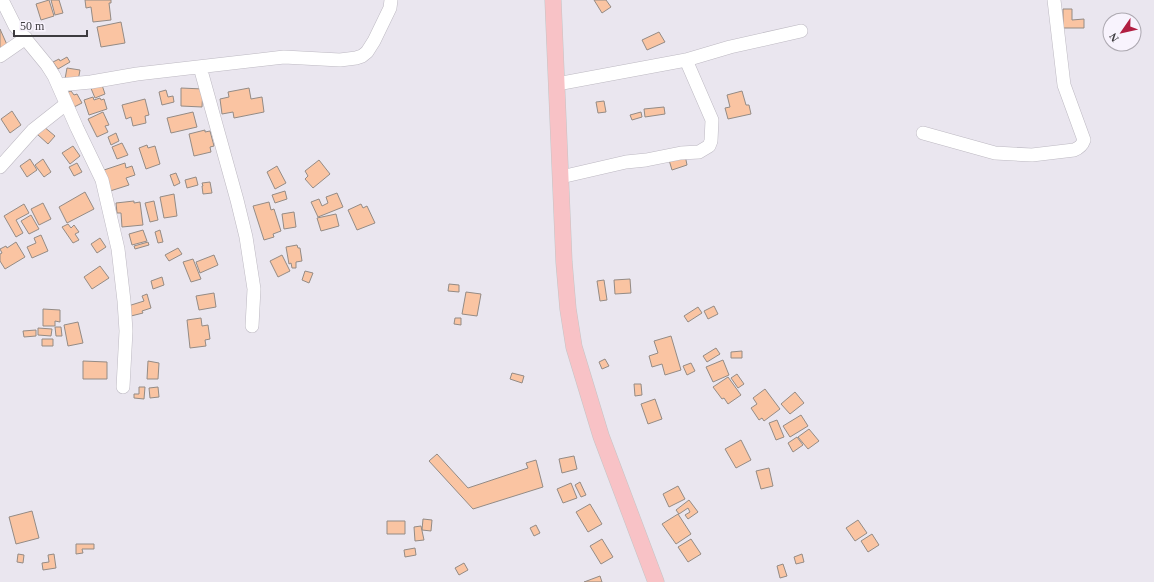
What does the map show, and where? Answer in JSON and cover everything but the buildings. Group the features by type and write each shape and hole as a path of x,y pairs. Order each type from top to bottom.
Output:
{"main road":[{"path":"555,1 565,270 568,308 576,358 601,436 656,582"}],"street":[{"path":"2,0 15,26 47,65 59,85 66,104 102,180 118,248 124,301 126,332 123,387"},
{"path":"59,85 91,82 137,74 284,57 340,60 356,58 367,52 374,41 390,8 391,0"},
{"path":"923,133 995,153 1032,155 1074,150 1083,144 1084,140 1064,85 1054,0"},
{"path":"557,84 686,60 730,47 801,31"},
{"path":"0,56 26,38"},
{"path":"561,177 626,162 646,160 681,153 699,152 709,146 711,141 712,120 686,60"},
{"path":"200,67 246,237 254,289 252,326"},
{"path":"0,167 33,130 66,104"}]}
